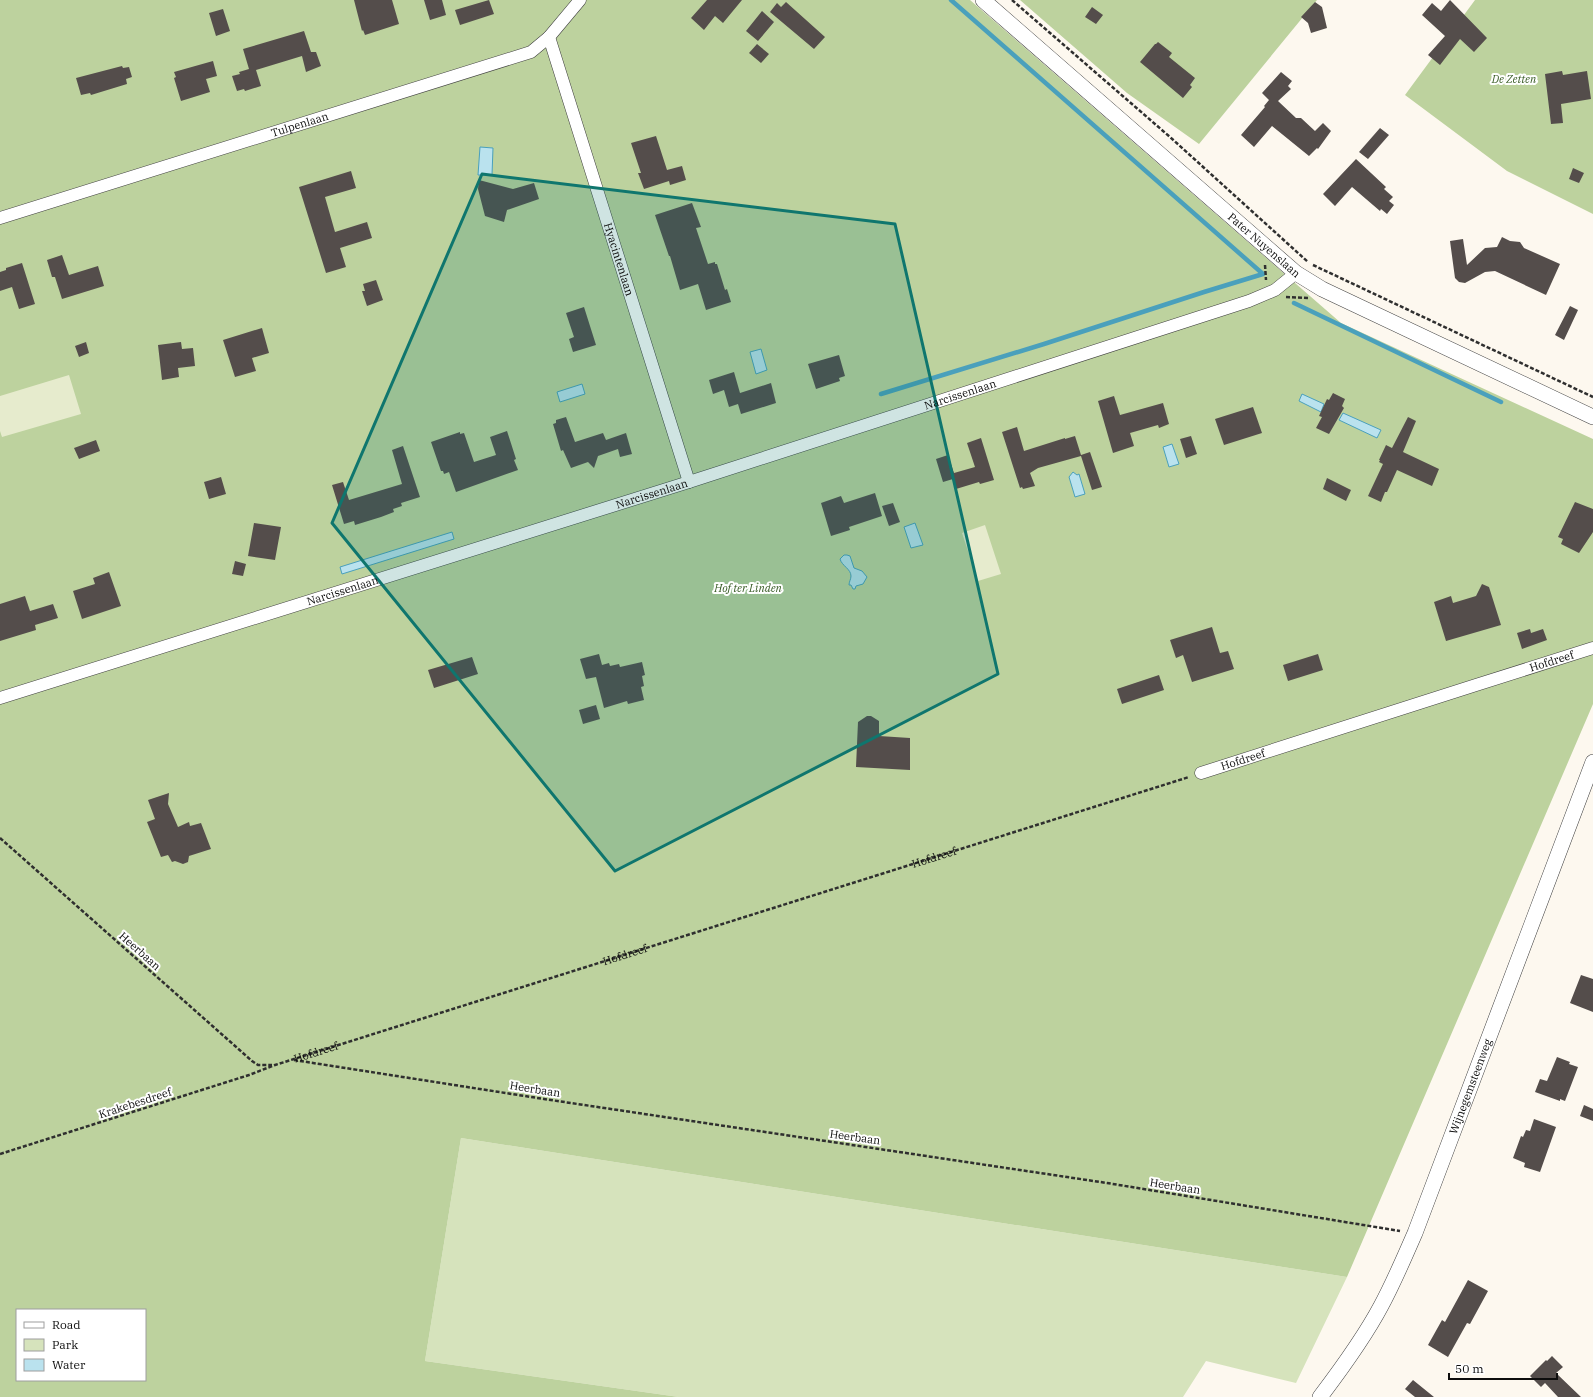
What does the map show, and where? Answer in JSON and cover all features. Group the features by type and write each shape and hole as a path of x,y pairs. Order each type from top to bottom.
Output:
{"street":[{"name":"Tulpenlaan","path":"0,218 531,52 549,37 580,0"},
{"name":"Pater Nuyenslaan","path":"983,0 1296,273 1322,289 1593,417"},
{"name":"Hyacintenlaan","path":"549,37 689,482"},
{"name":"Narcissenlaan","path":"0,698 689,482 1255,299 1275,290 1296,273"},
{"name":"Hofdreef","path":"1201,773 1476,684 1593,648"},
{"name":"Wijnegemsteenweg","path":"1320,1397 1342,1368 1381,1307 1397,1275 1415,1233 1593,762"}],"path":[{"path":"1012,0 1176,142 1309,263 1593,397"},
{"name":"Hofdreef","path":"275,1065 1201,773"},
{"name":"Heerbaan","path":"0,838 252,1061 258,1065 275,1065"},
{"name":"Heerbaan","path":"292,1060 1107,1183 1415,1233"},
{"name":"Krakebesdreef","path":"0,1154 249,1075 275,1065"}],"highlighted area":[{"path":"482,174 895,224 998,674 615,871 332,523"}],"green space":[{"name":"Hof ter Linden","path":"0,0 970,0 1341,323 1593,439 1593,704 1347,1277 461,1138 425,1361 679,1397 0,1397"},
{"path":"1020,0 1317,0 1199,144 1127,93"},
{"name":"De Zetten","path":"1475,0 1593,0 1593,214 1507,171 1405,95"},
{"path":"69,375 81,414 2,437 0,431 0,396"},
{"path":"985,525 1001,574 978,581 962,533"},
{"path":"461,1138 1347,1277 1296,1383 1206,1361 1183,1397 679,1397 425,1361"}],"water":[{"path":"480,147 493,148 492,175 478,175"},
{"path":"761,349 767,370 756,374 750,352"},
{"path":"582,384 585,394 560,402 557,392"},
{"path":"1302,394 1324,404 1321,412 1299,401"},
{"path":"1343,413 1381,430 1377,438 1339,420"},
{"path":"1172,444 1179,464 1169,467 1163,447"},
{"path":"1073,472 1077,475 1079,474 1085,494 1075,497 1069,477"},
{"path":"915,523 923,545 911,548 904,527"},
{"path":"452,532 454,539 342,574 340,567"},
{"path":"844,555 850,556 854,568 862,571 867,577 863,584 856,586 855,589 849,585 851,574 840,559"}],"building":[{"path":"354,0 392,0 399,24 365,35 363,30 362,31"},
{"path":"424,0 442,0 446,15 430,20"},
{"path":"489,0 494,14 460,25 455,10"},
{"path":"707,0 742,0 723,23 715,16 704,30 691,18"},
{"path":"1450,0 1487,38 1474,52 1460,39 1440,65 1428,55 1445,36 1422,15 1432,3 1441,11"},
{"path":"786,2 825,37 814,49 770,12 777,3 781,7"},
{"path":"1315,2 1322,7 1327,28 1311,33 1308,23 1301,17"},
{"path":"1092,7 1103,15 1096,24 1085,17"},
{"path":"223,9 230,31 216,36 209,13"},
{"path":"762,11 774,22 758,41 746,31"},
{"path":"304,31 311,52 316,52 321,66 306,72 302,56 256,70 261,86 245,91 244,89 237,91 232,76 249,69 243,49"},
{"path":"1158,42 1172,53 1169,57 1195,78 1190,85 1192,87 1183,98 1140,62"},
{"path":"757,44 769,54 761,63 749,53"},
{"path":"213,61 217,76 206,79 210,92 181,101 174,78 176,77 174,72"},
{"path":"122,66 123,68 129,67 132,77 126,79 127,84 91,95 90,93 81,95 76,78"},
{"path":"1562,71 1563,75 1587,71 1591,99 1561,104 1563,123 1551,124 1545,74"},
{"path":"1281,72 1292,81 1288,86 1291,89 1278,101 1296,118 1301,118 1315,131 1323,123 1331,131 1318,149 1317,148 1309,156 1272,126 1254,147 1241,135 1265,107 1264,106 1269,100 1262,93"},
{"path":"1380,128 1389,135 1368,159 1359,152"},
{"path":"656,136 667,170 682,166 686,180 670,185 669,181 644,189 638,173 641,173 631,143"},
{"path":"1356,159 1386,187 1384,189 1393,197 1389,201 1394,205 1387,214 1381,209 1380,211 1352,187 1335,206 1323,194"},
{"path":"1573,168 1584,173 1579,183 1569,179"},
{"path":"351,171 356,188 325,197 335,232 367,222 372,238 340,248 346,267 326,273 299,187"},
{"path":"479,180 513,189 534,183 539,199 507,210 504,222 485,216 478,189"},
{"path":"692,203 701,227 696,228 708,264 715,262 715,264 717,264 725,290 727,289 731,302 706,310 698,284 680,290 670,256 655,215"},
{"path":"1502,237 1510,241 1520,242 1524,248 1560,264 1546,295 1495,271 1485,272 1465,283 1459,282 1455,278 1450,241 1463,239 1467,265 1485,248 1497,247"},
{"path":"62,255 69,275 98,266 104,286 62,299 55,277 52,277 47,260"},
{"path":"22,263 35,304 19,309 12,287 0,291 0,272 6,270 6,268"},
{"path":"376,280 383,300 367,306 362,291 365,291 363,284"},
{"path":"1570,306 1578,310 1564,340 1555,335"},
{"path":"584,307 596,345 573,352 569,339 574,337 566,313"},
{"path":"262,328 269,353 252,358 256,371 235,377 223,340"},
{"path":"86,342 89,353 79,357 75,346"},
{"path":"181,342 182,349 193,348 195,366 178,368 179,377 162,380 158,345"},
{"path":"839,355 845,376 839,378 840,381 816,389 808,364"},
{"path":"734,372 740,393 771,383 776,403 741,414 738,404 729,407 724,390 713,394 709,380"},
{"path":"1333,393 1345,399 1342,406 1344,408 1329,434 1316,428 1322,417 1319,416 1327,399 1329,400"},
{"path":"1114,396 1120,415 1163,403 1169,424 1159,428 1158,425 1130,433 1134,446 1113,453 1098,401"},
{"path":"1253,407 1262,433 1224,445 1215,419"},
{"path":"566,417 575,442 603,433 606,440 626,433 632,454 620,457 618,449 598,456 594,468 588,462 571,468 563,450 561,451 553,424 556,423 556,420"},
{"path":"1408,417 1416,421 1403,452 1439,469 1432,486 1397,470 1381,502 1368,496 1383,464 1379,462 1379,460 1386,445 1392,448"},
{"path":"1017,427 1024,451 1075,436 1081,455 1090,452 1102,487 1092,490 1081,456 1038,468 1030,473 1035,486 1023,489 1022,487 1020,488 1002,432"},
{"path":"507,431 518,470 456,492 449,472 444,474 443,471 441,471 431,442 460,432 460,434 464,433 474,462 496,455 490,437"},
{"path":"1191,436 1197,454 1186,458 1180,439"},
{"path":"981,438 994,480 980,484 979,482 956,489 953,479 943,482 936,459 948,455 954,473 975,467 967,443"},
{"path":"96,440 100,451 79,459 74,448"},
{"path":"403,446 420,497 401,503 402,506 393,509 394,512 381,517 355,525 354,521 344,524 332,485 343,482 349,500 402,484 392,450"},
{"path":"221,477 226,494 209,499 204,482"},
{"path":"1327,478 1351,490 1346,501 1323,489"},
{"path":"875,493 882,516 849,527 850,530 831,536 821,503 841,496 844,503"},
{"path":"1575,502 1593,509 1593,532 1579,553 1561,544 1563,539 1558,537"},
{"path":"893,503 900,522 889,526 882,506"},
{"path":"254,523 281,527 275,560 248,556"},
{"path":"235,561 246,564 243,576 232,574"},
{"path":"109,572 121,606 82,619 73,591 95,584 93,578"},
{"path":"1482,584 1489,587 1501,625 1446,641 1434,602 1451,596 1453,603 1476,596"},
{"path":"25,596 30,611 53,604 58,618 35,625 36,630 0,641 0,604"},
{"path":"1212,627 1220,653 1228,651 1234,669 1192,682 1183,655 1176,658 1170,640"},
{"path":"1530,629 1531,633 1543,629 1547,640 1522,649 1517,633"},
{"path":"599,654 602,665 609,663 610,666 619,664 620,667 642,662 645,675 642,676 644,686 641,687 644,700 628,704 627,701 604,708 596,677 586,679 580,659"},
{"path":"1318,654 1323,670 1288,681 1283,665"},
{"path":"472,657 478,674 434,688 428,670"},
{"path":"1159,675 1164,690 1122,704 1117,689"},
{"path":"596,705 600,719 583,724 579,710"},
{"path":"867,716 871,716 879,721 879,736 910,738 910,770 856,767 858,722"},
{"path":"169,793 168,804 178,827 189,822 190,826 201,823 211,849 189,856 188,862 183,864 175,861 172,862 168,855 161,857 147,822 155,819 148,800"},
{"path":"1581,975 1593,979 1593,1012 1570,1003"},
{"path":"1557,1057 1578,1067 1565,1101 1560,1099 1560,1101 1535,1092 1540,1079 1547,1081"},
{"path":"1584,1105 1593,1109 1593,1121 1580,1116"},
{"path":"1534,1119 1556,1127 1540,1172 1524,1167 1525,1163 1513,1158 1521,1136 1523,1137 1526,1130 1530,1131"},
{"path":"1468,1280 1488,1291 1470,1324 1467,1323 1448,1357 1428,1345 1442,1320 1445,1322"},
{"path":"1552,1356 1563,1367 1556,1373 1581,1397 1558,1397 1545,1383 1541,1387 1530,1376"},
{"path":"1413,1380 1434,1397 1415,1397 1405,1389"}],"waterway":[{"path":"881,394 1263,274 951,0"},
{"path":"1294,303 1501,402"}]}
